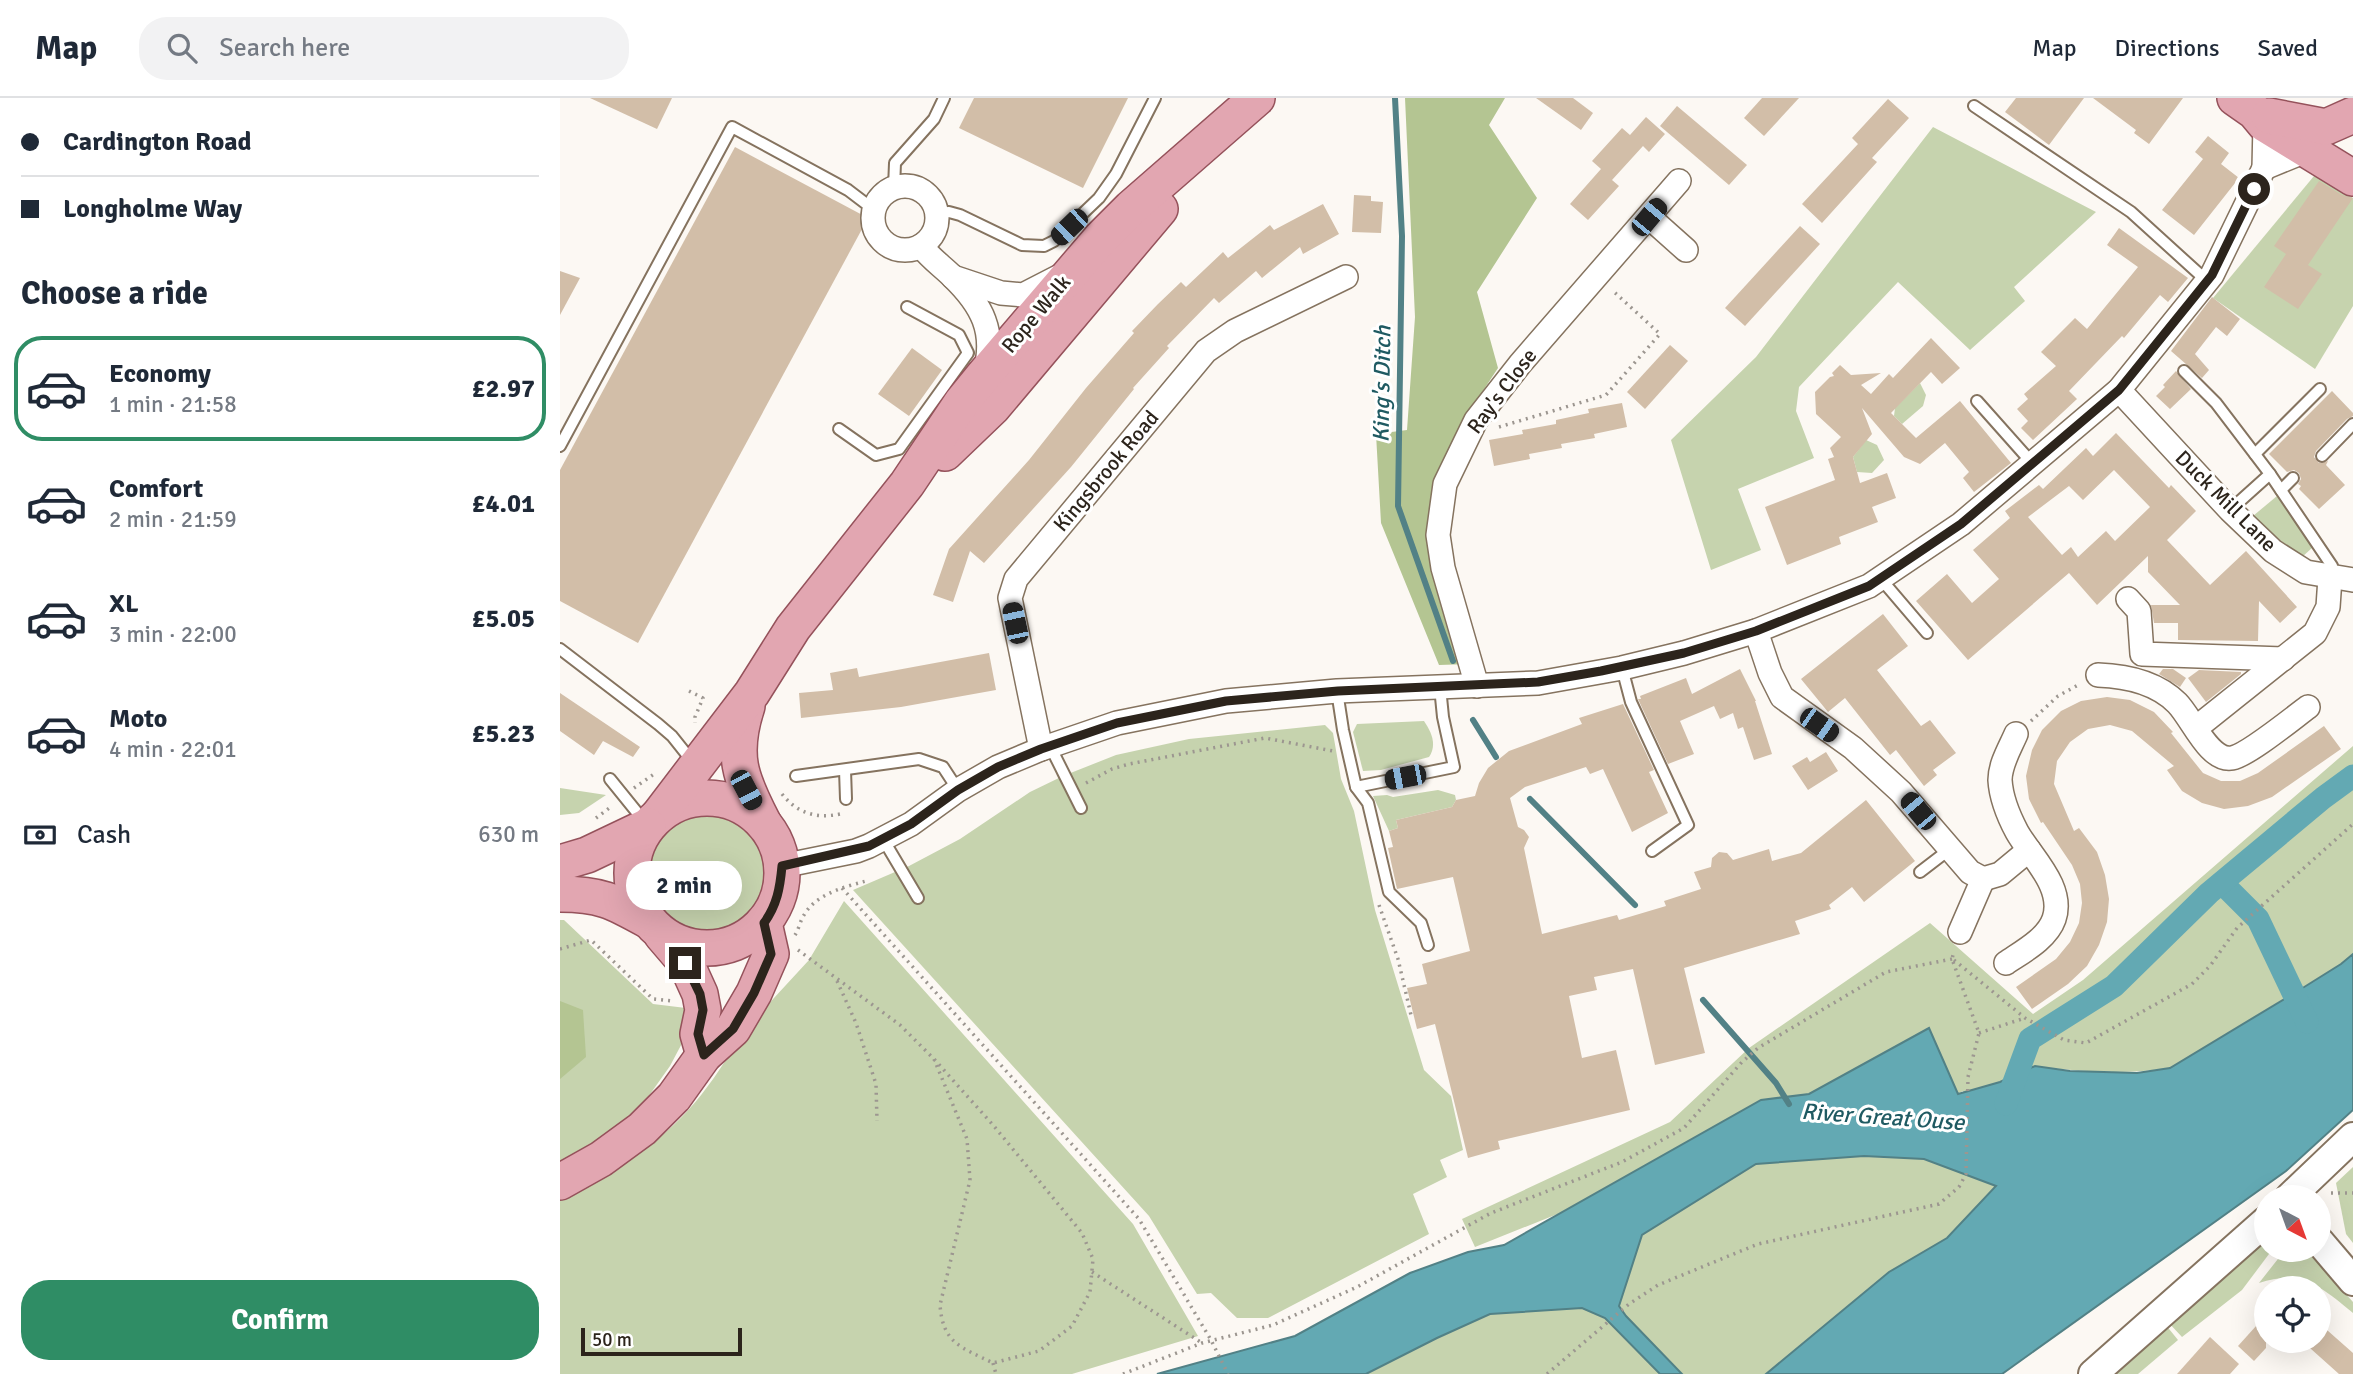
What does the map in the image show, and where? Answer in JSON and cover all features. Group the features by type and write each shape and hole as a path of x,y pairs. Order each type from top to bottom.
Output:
{"main road":[{"name":"Rope Walk","path":"654,820 690,759 752,693 793,628 907,484 962,402 984,375 1076,266 1131,208 1253,102"},
{"name":"Rope Walk","path":"907,484 944,454 993,407 1253,102"},
{"path":"2252,111 2326,127 2353,115"},
{"path":"2252,111 2353,178"},
{"name":"Rope Walk","path":"752,693 739,738 738,755 746,790 764,824"},
{"path":"560,863 587,855 654,820 679,803 702,798 725,800 747,809 764,824 776,844 782,866 780,890 764,923 741,940 723,947 702,949 681,944 612,900 598,896 560,894"},
{"path":"654,820 638,842 633,859 632,880 636,900 685,963 700,994 703,1010 698,1034 704,1055"},
{"path":"560,1182 601,1159 642,1129 674,1097 704,1055 733,1029 754,993 771,954 764,923"}],"street":[{"path":"782,866 856,850 884,839 998,767 1045,747 1117,723 1226,701 1338,691 1538,682 1622,668 1756,631 1881,579 1961,524 2119,390 2207,281 2264,168 2252,111"},
{"path":"2264,168 2308,150"},
{"name":"Ray's Close","path":"1477,686 1443,568 1438,535 1446,484 1476,420 1520,364 1679,181"},
{"path":"912,187 921,191 934,204 937,214 934,232 921,246 902,251 884,244 873,228 873,209 878,200 894,188 912,187"},
{"path":"1649,217 1686,250"},
{"path":"921,246 936,264 953,277 980,311 989,330 989,358 984,375"},
{"path":"953,277 1001,293 1023,295 1043,287 1076,266"},
{"name":"Kingsbrook Road","path":"1045,747 1010,598 1016,579 1206,351 1235,331 1346,277"},
{"name":"Duck Mill Lane","path":"2119,390 2230,510 2273,551 2306,572 2353,580"},
{"path":"2196,728 2315,634 2328,607 2330,578"},
{"path":"2128,599 2139,611 2142,654 2283,659"},
{"path":"1756,631 1770,673 1782,697 1853,748 1901,792 1970,872 1983,879 2000,874 2029,850"},
{"path":"2098,675 2137,680 2157,688 2178,704 2214,754 2225,758 2235,758 2308,707"},
{"path":"2006,963 2044,935 2054,919 2055,898 2046,875 2007,809 2000,779 2005,758 2016,734"},
{"path":"1960,932 1983,879"},
{"path":"2303,1185 2353,1137"},
{"path":"2093,1374 2254,1232"},
{"path":"2331,1255 2353,1281"}],"lane":[{"path":"894,188 895,163 934,119 944,98"},
{"path":"937,214 949,212 960,215 1022,245 1044,246 1054,241 1099,198 1116,174 1155,98"},
{"path":"1974,106 2131,212 2207,281"},
{"path":"560,446 732,127 848,190 873,209"},
{"path":"839,429 876,455 899,449 968,353 959,335 907,307"},
{"path":"2184,371 2216,403 2270,474 2332,566 2330,578"},
{"path":"2255,454 2320,389"},
{"path":"1977,401 2033,464"},
{"path":"2322,456 2353,424"},
{"path":"2230,510 2270,474"},
{"path":"2281,490 2293,478"},
{"path":"1881,579 1927,633"},
{"path":"560,649 658,724 690,759"},
{"path":"1622,668 1631,702 1688,825 1652,851"},
{"path":"1356,787 1454,767 1443,717 1440,687"},
{"path":"1338,691 1343,730 1356,787 1368,803 1389,892 1421,923 1429,945"},
{"path":"1045,747 1082,808"},
{"path":"796,776 919,759 943,767 958,790"},
{"path":"845,770 846,799"},
{"path":"610,779 624,796 654,820"},
{"path":"884,839 918,898"},
{"path":"1920,872 1950,849"}],"path":[{"path":"1467,437 1606,395 1660,334 1596,276"},
{"path":"2016,734 2058,696 2098,675"},
{"path":"595,819 624,796 690,759 699,740 695,717 704,698 689,691"},
{"path":"1088,786 1086,784 1103,774 1129,764 1265,738 1339,751"},
{"path":"777,788 792,806 810,815 848,812"},
{"path":"1952,959 2025,1018 2064,1040 2086,1043 2192,984 2210,966 2237,928 2353,824"},
{"path":"799,928 803,916 818,900 842,888 866,881"},
{"path":"842,888 1139,1219 1211,1340 1228,1374"},
{"path":"764,923 900,1026 934,1059 993,1125 1082,1233 1093,1259 1090,1292 1072,1326 1039,1351 992,1363 958,1346 942,1326 940,1305 970,1180 967,1139 934,1059"},
{"path":"560,949 591,940 653,999 676,1001"},
{"path":"1123,1374 1211,1340 1273,1325 1357,1287 1491,1213 1622,1162 1684,1128 1742,1062 1758,1048 1886,972 1952,959"},
{"path":"1547,1374 1629,1304 1658,1285 1758,1244 1938,1204 1959,1187 1966,1174 1968,1077 1979,1033 1952,959"},
{"path":"836,979 856,1023 876,1084 877,1121"},
{"path":"1979,1033 2025,1018"},
{"path":"1092,1272 1202,1343"},
{"path":"992,1363 996,1374"}],"green space":[{"path":"1405,98 1505,98 1489,125 1537,198 1477,292 1498,368 1465,418 1438,480 1470,664 1439,665 1381,523 1376,434 1407,430 1415,317"},
{"path":"1933,127 2096,212 2014,287 2025,301 1970,350 1898,282 1799,387 1796,411 1814,458 1738,489 1761,550 1711,570 1671,440 1756,357"},
{"path":"2318,175 2353,198 2353,306 2315,369 2213,298 2314,176"},
{"path":"1920,383 1926,395 1923,406 1902,424 1894,416 1895,408"},
{"path":"1866,440 1877,445 1884,460 1872,473 1857,472 1853,457"},
{"path":"2277,496 2313,547 2301,558 2253,516"},
{"path":"1424,721 1432,739 1433,748 1429,757 1381,770 1363,771 1353,732 1357,724"},
{"path":"1325,725 1333,733 1341,779 1354,811 1375,910 1424,1070 1451,1096 1463,1150 1440,1160 1447,1177 1413,1194 1429,1234 1268,1318 1237,1318 1211,1293 1197,1294 1149,1216 853,890 909,866 960,839 1030,792 1116,755 1189,739"},
{"path":"2353,746 2353,954 2341,964 2170,1068 2103,1072 2035,1066 1996,1186 1947,1238 1889,1272 1766,1374 1682,1374 1626,1316 1619,1306 1642,1235 1756,1164 1864,1156 1924,1159 1959,1171 1963,1091 1957,1094 1929,1028 1809,1094 1761,1100 1560,1213 1475,1247 1462,1219 1670,1122 1749,1048 1930,923 2033,1014 2083,980"},
{"path":"560,788 606,795 579,813 560,815"},
{"path":"1438,790 1455,795 1456,800 1452,807 1396,820 1398,828 1389,831 1373,796 1393,797"},
{"path":"707,815 729,819 748,832 761,851 765,873 761,895 748,914 729,927 707,931 685,927 666,914 653,895 649,873 653,851 666,832 685,819"},
{"path":"844,901 1133,1224 1198,1336 1072,1374 560,1374 560,1194 639,1152 682,1117 710,1084 755,1011 761,1012 809,960"},
{"path":"560,920 564,920 653,1004 686,1008 689,1030 670,1066 648,1097 613,1131 560,1165"},
{"path":"560,1001 583,1010 586,1057 560,1079"},
{"path":"2353,1167 2353,1243 2346,1234 2336,1183"},
{"path":"2254,1249 2254,1262 2263,1262 2242,1290 2182,1337 2168,1322"},
{"path":"2276,1262 2317,1262 2330,1276 2265,1276"},
{"path":"2331,1278 2353,1302 2353,1313 2331,1295"},
{"path":"1582,1308 1605,1318 1660,1374 1366,1374 1490,1314"},
{"path":"2165,1324 2178,1340 2138,1374 2112,1374"}],"water":[{"name":"River Great Ouse","path":"2353,954 2353,1110 2286,1171 2266,1185 2254,1185 2254,1194 2002,1374 1766,1374 1889,1272 1947,1238 1996,1186 1924,1159 1864,1156 1756,1164 1642,1235 1619,1306 1682,1374 1660,1374 1605,1318 1582,1308 1490,1314 1366,1374 1157,1374 1295,1336 1410,1273 1468,1252 1504,1245 1761,1100 1809,1094 1929,1028 1958,1094 2000,1082 2035,1066 2070,1071 2137,1073 2170,1068 2341,964"}],"building":[{"path":"590,98 672,98 657,129"},
{"path":"974,98 1128,98 1083,188 959,128"},
{"path":"1536,98 1573,98 1593,113 1581,130"},
{"path":"1762,98 1799,98 1764,136 1744,118"},
{"path":"2016,98 2084,98 2049,145 2005,112"},
{"path":"2093,98 2183,98 2149,144 2134,133 2136,130"},
{"path":"1888,99 1909,118 1872,158 1877,162 1822,223 1802,204 1858,144 1852,138"},
{"path":"1677,106 1747,165 1729,185 1660,126"},
{"path":"1646,117 1665,134 1649,152 1643,146 1612,180 1619,186 1588,220 1570,204 1601,169 1592,161 1622,128 1630,135"},
{"path":"2208,136 2229,153 2221,164 2239,178 2194,235 2162,210 2203,159 2195,152"},
{"path":"735,147 868,218 638,643 560,601 560,470"},
{"path":"2319,181 2342,195 2353,198 2308,265 2322,274 2298,309 2264,287 2286,254 2274,246"},
{"path":"1354,195 1371,196 1371,201 1383,202 1381,233 1352,232"},
{"path":"1323,204 1339,234 1303,254 1300,247 1262,278 1256,271 1219,303 1214,298 1167,346 1169,348 1133,388 1071,467 984,563 970,551 953,602 933,595 949,549 1029,460 1134,333 1132,331 1158,304 1181,282 1186,287 1223,252 1228,258 1270,225 1274,230"},
{"path":"1800,226 1820,244 1745,326 1725,308"},
{"path":"2119,228 2188,278 2168,302 2160,295 2124,338 2122,336 2069,391 2077,399 2033,440 2021,428 2028,421 2017,409 2028,399 2024,394 2056,366 2041,352 2075,318 2087,329 2138,267 2107,245"},
{"path":"560,271 580,278 560,315"},
{"path":"2212,297 2240,319 2227,336 2216,327 2195,354 2209,370 2202,378 2171,351"},
{"path":"1931,338 1960,368 1942,384 1931,372 1891,413 1916,438 1960,401 2011,463 1974,492 1963,478 1969,472 1945,443 1920,464 1904,457 1862,408 1872,434 1853,457 1860,483 1887,473 1896,498 1872,507 1878,522 1839,537 1841,544 1787,565 1765,507 1835,480 1828,459 1834,457 1830,448 1841,437 1816,414 1815,392 1834,376 1832,373 1840,365 1851,375 1881,373 1861,385 1871,394 1889,374 1893,378"},
{"path":"1670,345 1688,361 1645,409 1627,392"},
{"path":"912,348 942,370 909,416 878,394"},
{"path":"2176,371 2191,389 2170,409 2156,396"},
{"path":"2332,391 2353,416 2316,451 2314,457 2319,463 2328,461 2326,465 2345,485 2319,509 2299,489 2299,473 2294,470 2287,472 2269,454"},
{"path":"1622,403 1627,427 1594,434 1595,438 1561,444 1562,448 1529,454 1530,459 1494,466 1489,440 1556,424 1556,420 1589,413 1588,409"},
{"path":"2116,433 2169,488 2171,485 2196,511 2167,540 2210,585 2246,551 2297,607 2280,623 2259,601 2258,641 2178,640 2178,623 2154,623 2151,605 2180,605 2148,572 2148,556 2097,605 2069,573 1968,660 1916,601 1947,574 1972,603 1999,579 1973,550 2010,518 2005,511 2039,485 2043,489 2086,448 2093,456","holes":["2114,470 2150,507 2115,541 2106,531 2078,557 2071,547 2062,555 2028,517 2069,486 2083,500"]},
{"path":"1883,614 1908,646 1877,670 1921,726 1930,720 1956,753 1933,770 1937,775 1924,786 1896,750 1890,755 1845,698 1828,712 1801,679"},
{"path":"989,653 996,690 901,707 801,718 799,693 833,690 830,673 857,668 859,677"},
{"path":"1740,669 1756,701 1772,754 1754,760 1743,727 1738,729 1733,713 1720,719 1714,706 1680,721 1694,754 1668,764 1638,699 1641,699 1640,696 1686,678 1692,694"},
{"path":"2163,669 2173,669 2186,678 2180,687 2159,674"},
{"path":"2199,670 2241,674 2206,702 2188,678"},
{"path":"560,693 640,747 633,757 603,741 594,755 560,731"},
{"path":"2107,697 2130,700 2154,712 2173,732 2171,733 2203,773 2221,781 2240,781 2258,773 2324,726 2341,749 2272,797 2248,806 2224,809 2202,803 2182,791 2167,770 2174,766 2132,731 2110,725 2088,729 2070,742 2057,761 2054,784 2074,831 2079,828 2097,852 2109,899 2107,922 2099,945 2087,966 2068,984 2032,1009 2016,987 2056,959 2070,942 2079,923 2082,903 2080,884 2072,865 2043,822 2041,823 2029,799 2026,776 2032,750 2042,730 2061,711 2081,701"},
{"path":"1623,704 1654,770 1649,772 1668,813 1632,832 1603,769 1590,774 1586,767 1525,787 1510,798 1518,827 1529,837 1524,848 1542,934 1617,915 1619,920 1666,906 1664,901 1701,889 1694,872 1711,867 1712,858 1719,852 1727,853 1733,860 1769,849 1772,861 1801,853 1866,800 1915,861 1864,902 1852,887 1829,905 1831,909 1795,921 1800,934 1684,968 1705,1053 1655,1065 1633,969 1594,977 1597,990 1569,996 1582,1058 1616,1050 1630,1110 1498,1141 1500,1149 1468,1158 1435,1024 1417,1029 1407,988 1427,984 1422,964 1470,951 1453,877 1397,889 1388,848 1393,847 1389,831 1398,828 1396,820 1452,807 1456,800 1475,796 1488,768 1509,751 1582,724 1579,718"},
{"path":"1826,752 1838,771 1808,790 1792,766 1807,757 1810,762"},
{"path":"2254,1328 2254,1353 2261,1353 2254,1361 2238,1346"},
{"path":"2331,1334 2353,1353 2353,1374 2339,1374 2316,1353 2331,1353"},
{"path":"2210,1337 2239,1364 2230,1374 2177,1374"}],"waterway":[{"name":"King's Ditch","path":"1395,98 1402,236 1398,506 1453,661"},
{"name":"King's Ditch","path":"1473,720 1496,757"},
{"path":"2006,1104 2030,1039 2114,986 2209,893 2353,776"},
{"name":"King's Ditch","path":"1530,799 1635,905"},
{"path":"2222,883 2258,919 2307,1022"},
{"name":"King's Ditch","path":"1703,1000 1776,1083 1789,1104"}],"route":[{"path":"685,963 700,994 703,1010 698,1034 704,1055 733,1029 754,993 771,954 764,923 780,890 782,866 869,846 911,824 958,790 998,767 1117,723 1226,701 1338,691 1538,682 1622,668 1756,631 1869,586 1961,524 2119,390 2212,275 2254,189"}]}
